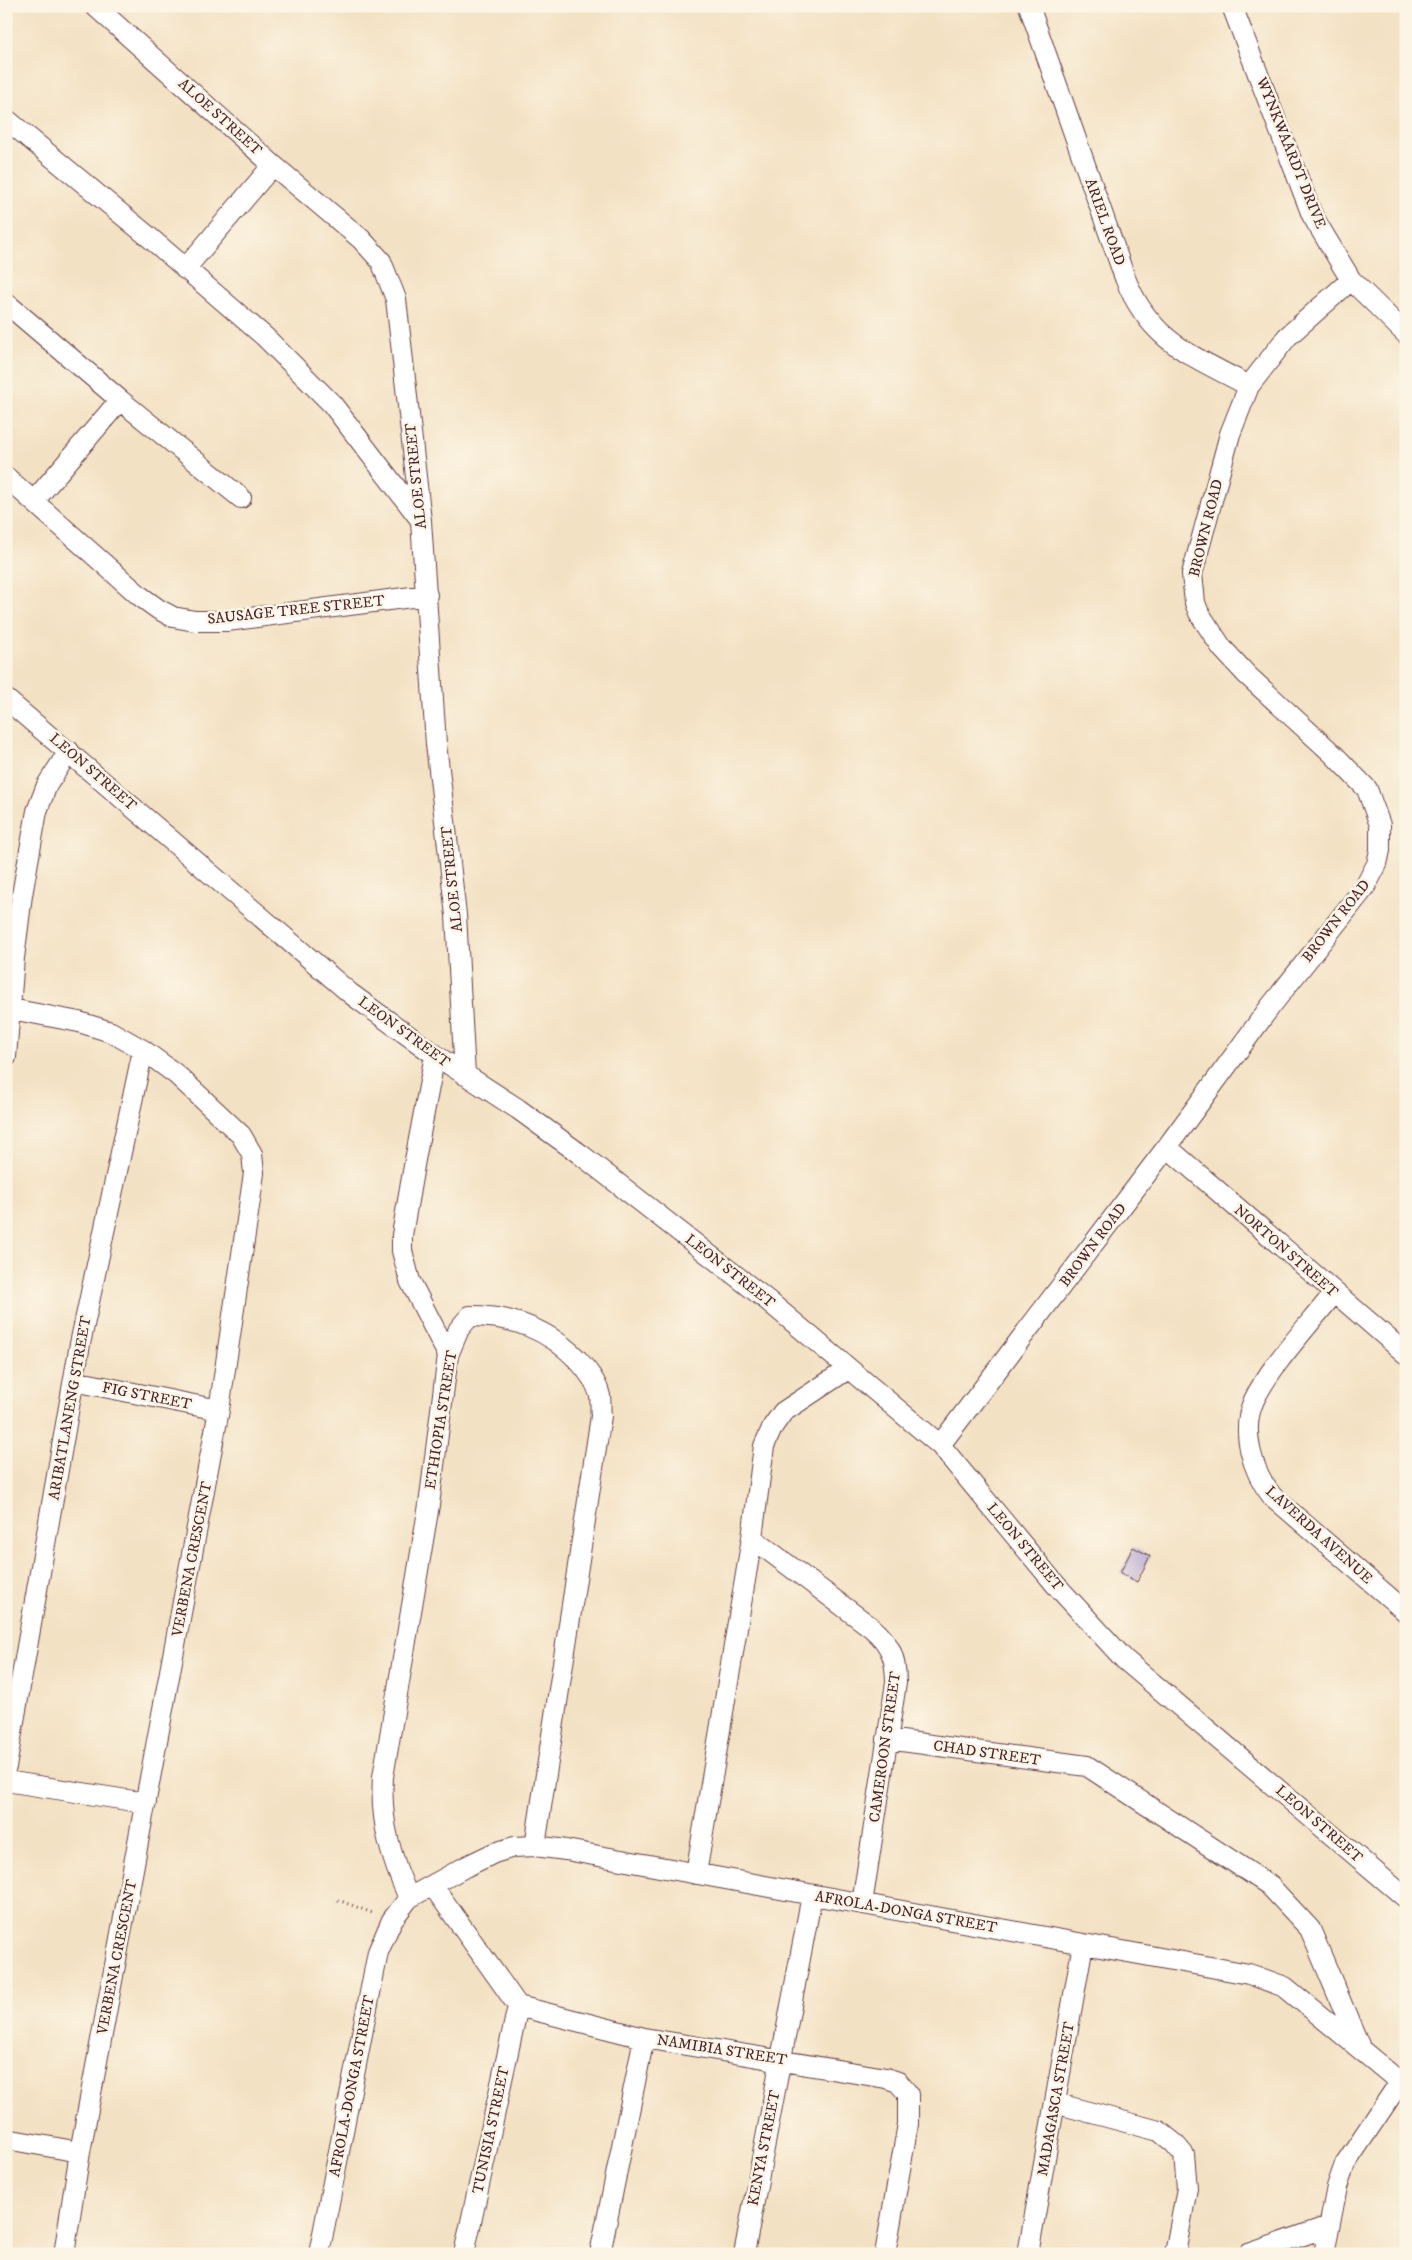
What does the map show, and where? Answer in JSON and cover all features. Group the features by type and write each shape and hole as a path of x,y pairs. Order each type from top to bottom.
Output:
{"street":[{"name":"ALOE STREET","path":"95,6 273,165 361,239 381,261 396,299 421,521 436,744 456,915 465,1075"},
{"name":"ARIEL ROAD","path":"1029,6 1125,278 1142,313 1163,337 1249,386"},
{"name":"WYNKWAARDT DRIVE","path":"1232,6 1312,214 1352,280 1406,334"},
{"path":"6,119 265,337 332,404 421,521"},
{"path":"185,269 273,165"},
{"name":"BROWN ROAD","path":"940,1445 1167,1147 1270,1007 1365,887 1372,875 1380,850 1380,825 1367,789 1334,755 1246,675 1222,648 1199,613 1193,588 1194,567 1230,434 1249,386 1288,337 1352,280"},
{"path":"6,303 120,400 241,498"},
{"path":"34,501 120,400"},
{"name":"SAUSAGE TREE STREET","path":"6,477 140,596 173,617 195,621 227,621 427,595"},
{"name":"LEON STREET","path":"6,698 351,994 435,1055 518,1109 580,1154 767,1300 940,1445 1056,1584 1124,1659 1406,1898"},
{"path":"6,1057 8,1008 20,904 37,810 47,785 69,751"},
{"name":"VERBENA CRESCENT","path":"8,1008 79,1022 111,1032 142,1050 177,1075 216,1109 247,1142 252,1154 252,1190 220,1410 80,2152 64,2254"},
{"name":"ARIBATLANENG STREET","path":"6,1767 74,1381 142,1050"},
{"path":"435,1055 402,1235 402,1251 410,1281 448,1354"},
{"name":"NORTON STREET","path":"1167,1147 1406,1354"},
{"name":"LAVERDA AVENUE","path":"1334,1293 1264,1383 1254,1401 1248,1429 1250,1450 1258,1476 1272,1496 1406,1612"},
{"name":"ETHIOPIA STREET","path":"409,1898 389,1850 382,1784 429,1505 448,1354 459,1329 470,1316 490,1316 517,1321 542,1331 565,1347 589,1373 600,1396 601,1416 535,1846"},
{"path":"696,1874 752,1538 764,1446 773,1426 783,1412 848,1368"},
{"name":"FIG STREET","path":"74,1381 220,1410"},
{"name":"CAMEROON STREET","path":"752,1538 872,1628 889,1645 894,1656 896,1668 887,1739 862,1904"},
{"name":"CHAD STREET","path":"887,1739 1087,1766 1269,1885 1310,1929 1361,2050"},
{"path":"6,1781 146,1803"},
{"name":"AFROLA-DONGA STREET","path":"319,2254 378,1952 392,1920 409,1898 494,1853 514,1847 535,1846 696,1874 1204,1965 1270,1980 1285,1987 1403,2085"},
{"path":"433,1886 518,2006"},
{"name":"KENYA STREET","path":"744,2254 812,1895"},
{"name":"MADAGASCA STREET","path":"1028,2254 1083,1944"},
{"name":"NAMIBIA STREET","path":"518,2006 644,2038 886,2078 898,2082 908,2094 908,2124 885,2254"},
{"name":"TUNISIA STREET","path":"464,2254 518,2006"},
{"path":"600,2254 644,2038"},
{"path":"1324,2254 1345,2164 1403,2085"},
{"path":"1055,2103 1159,2131 1174,2142 1184,2155 1187,2188 1176,2254"},
{"path":"6,2139 80,2152"},
{"path":"1249,2254 1329,2226"}],"path":[{"path":"338,1900 392,1920"}],"building":[{"path":"1133,1547 1150,1556 1137,1582 1120,1573"}]}
